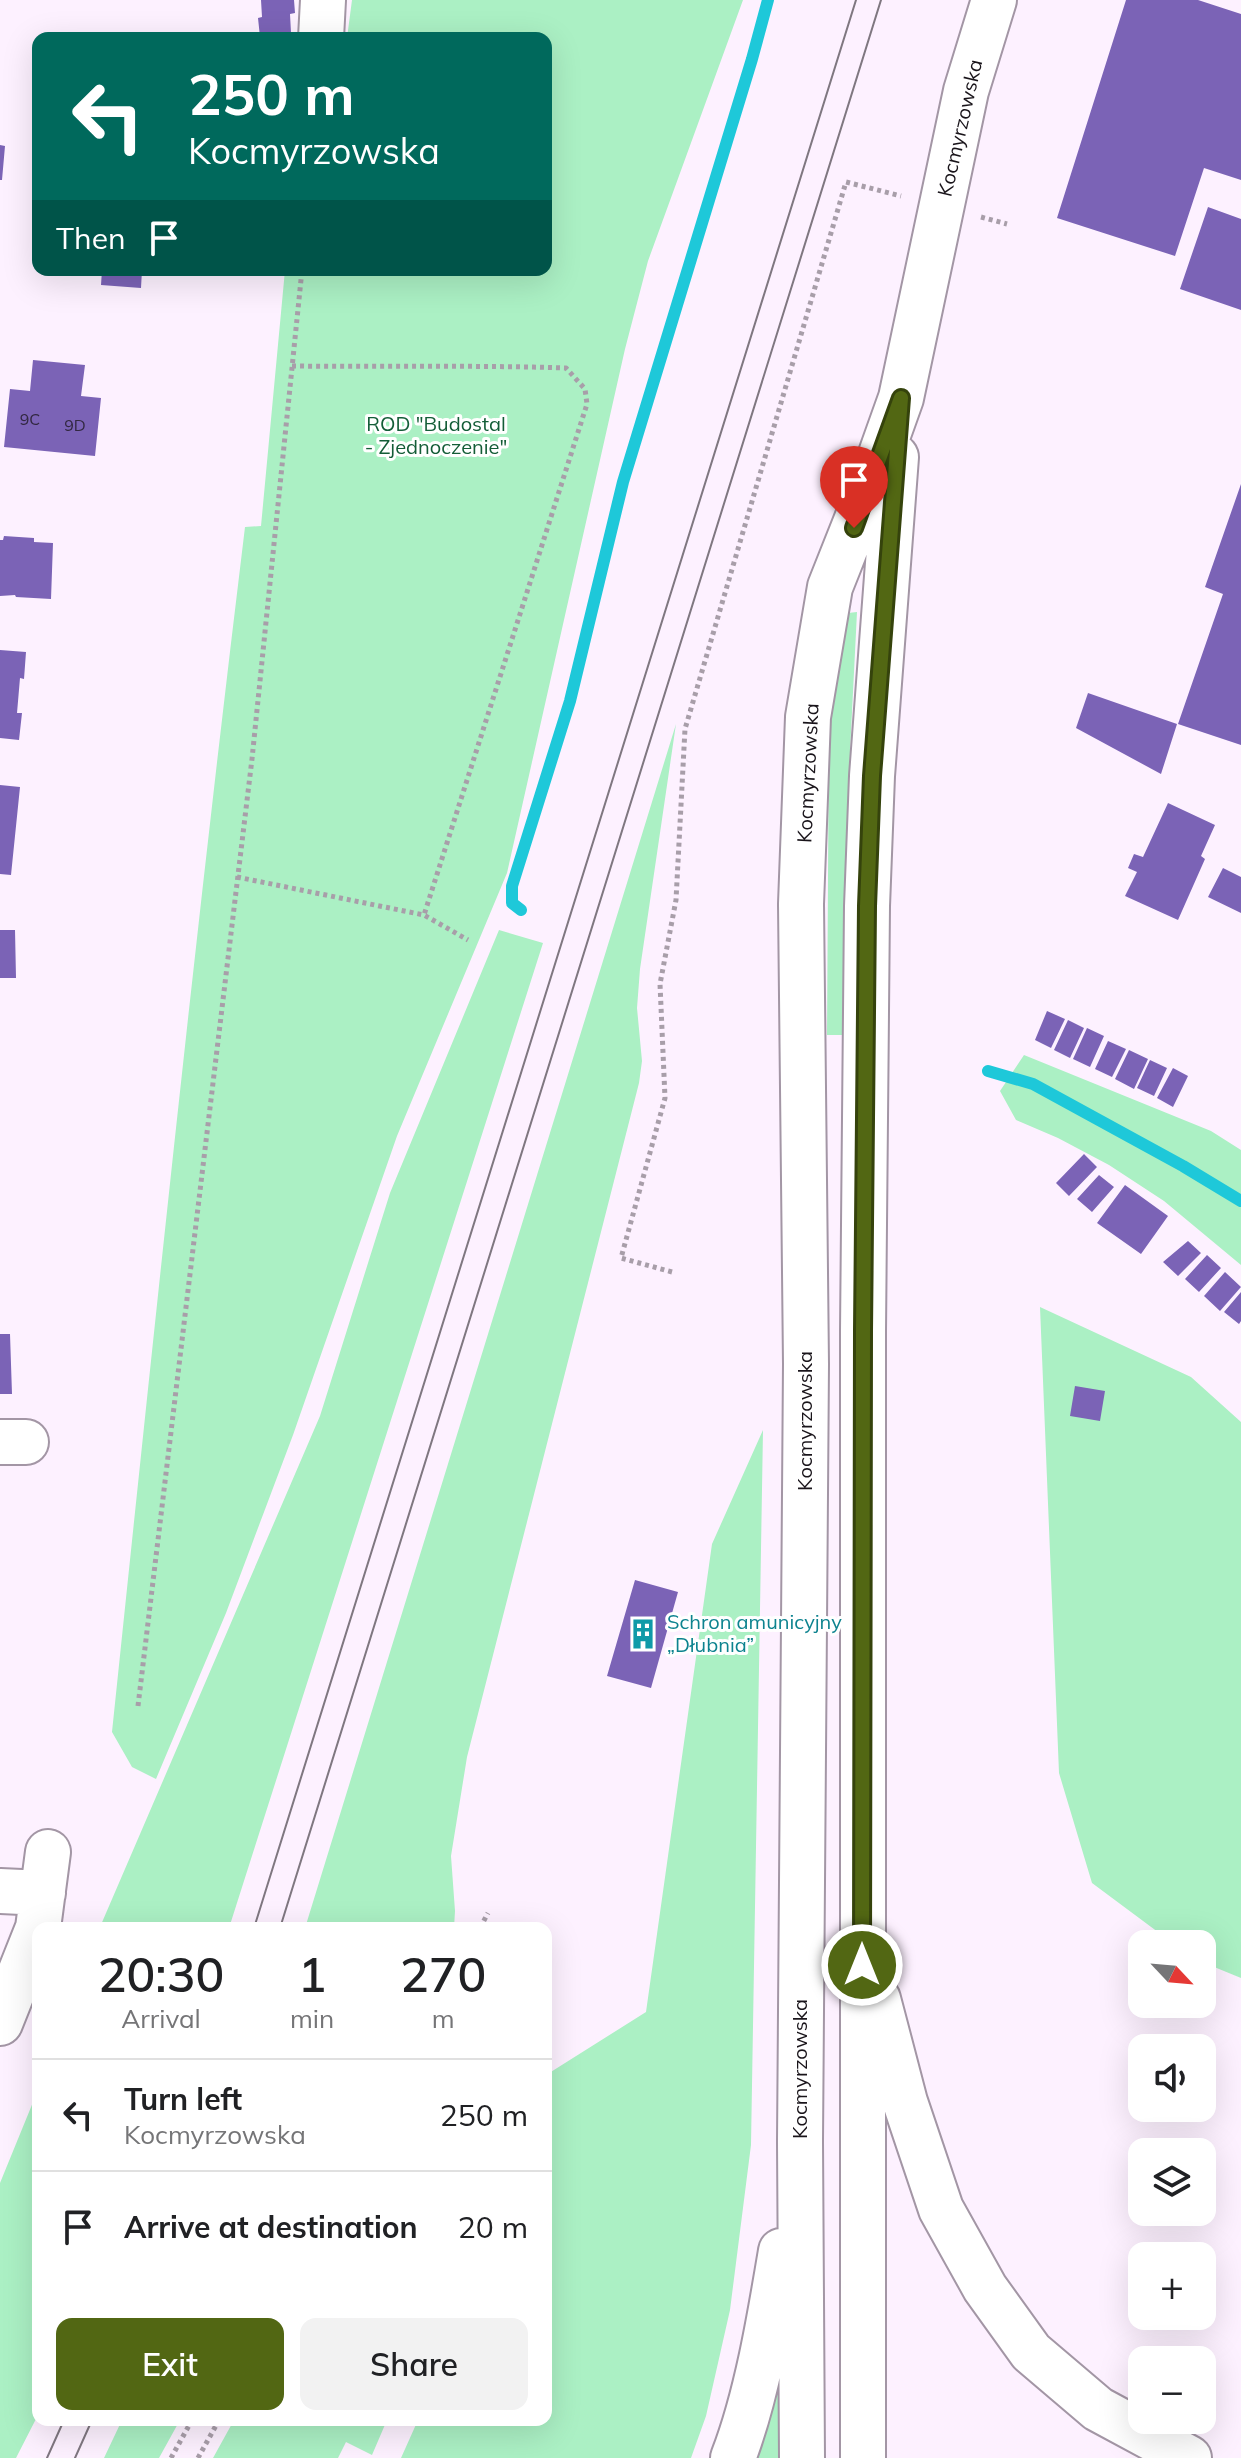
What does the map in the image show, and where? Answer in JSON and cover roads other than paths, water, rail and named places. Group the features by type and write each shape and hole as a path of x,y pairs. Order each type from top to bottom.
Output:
{"main road":[{"path":"321,32 323,0"},
{"name":"Kocmyrzowska","path":"863,2458 867,906 872,776 901,398 966,91 994,0"},
{"name":"Kocmyrzowska","path":"802,2458 800,2142 806,1364 801,904 808,717 830,587 901,398"},
{"path":"0,1891 46,1872 39,1922"},
{"path":"862,1935 905,2102 941,2209 985,2288 1031,2352 1098,2409 1189,2458"},
{"path":"0,2023 32,1943"},
{"path":"733,2458 742,2433 772,2301 800,2142"}],"waterway":[{"path":"521,910 512,903 512,886 570,701 623,482 768,0"},
{"path":"988,1071 1033,1084 1241,1201"}],"tram line":[{"path":"256,1922 856,0"},
{"path":"282,1922 881,0"},
{"path":"47,2458 61,2426"},
{"path":"75,2458 89,2426"}],"place":[{"name":"Schron amunicyjny „Dłubnia”","path":"643,1634"}],"park label":[{"name":"ROD \"Budostal - Zjednoczenie\"","path":"436,436"}]}
